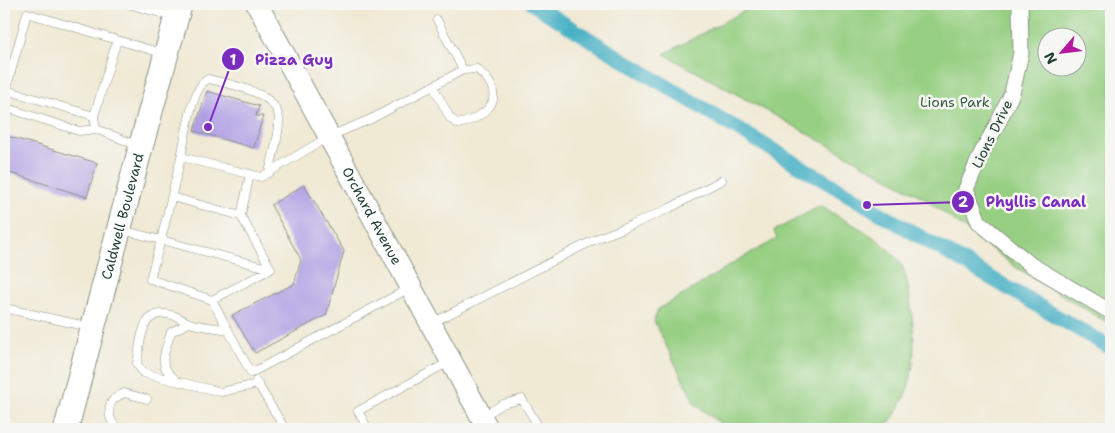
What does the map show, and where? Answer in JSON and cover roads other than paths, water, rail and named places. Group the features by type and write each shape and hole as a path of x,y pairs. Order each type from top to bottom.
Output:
{"main road":[{"name":"Caldwell Boulevard","path":"66,429 140,146 179,11"}],"street":[{"name":"Lions Drive","path":"1020,4 1021,53 1012,93 982,152 966,189 979,222 1031,264 1111,312"},
{"name":"Orchard Avenue","path":"261,7 484,423"}],"lane":[{"path":"128,4 179,11"},
{"path":"94,116 6,90 27,13 168,54"},
{"path":"437,20 463,70"},
{"path":"96,130 94,116 117,40"},
{"path":"4,59 13,61"},
{"path":"181,157 261,177 330,136 371,119 463,70 477,69 488,80 494,92 492,102 485,112 458,124 450,118 433,86"},
{"path":"268,173 279,121 276,109 267,98 259,94 209,79 202,82 196,93 172,197 150,279 212,300 251,373 285,429"},
{"path":"4,108 78,131 96,130 140,146"},
{"path":"250,174 241,216 271,268"},
{"path":"431,324 598,238 670,208 722,180"},
{"path":"172,197 241,216"},
{"path":"119,230 271,268"},
{"path":"212,300 271,268"},
{"path":"251,373 411,288"},
{"path":"4,308 93,328"},
{"path":"228,330 189,323 174,316 156,314 150,317 143,328 137,364 143,373 221,392 258,384"},
{"path":"179,382 163,366 164,354 171,332 189,323"},
{"path":"368,429 358,410 450,361"},
{"path":"118,429 113,425 109,413 113,400 124,393 147,399"},
{"path":"484,423 503,404 522,399 540,429"}],"waterway":[{"path":"533,4 748,135 1111,348"}],"place":[{"name":"Pizza Guy","path":"208,127"},
{"name":"Phyllis Canal","path":"867,205"}],"park label":[{"name":"Lions Park","path":"955,102"}]}
